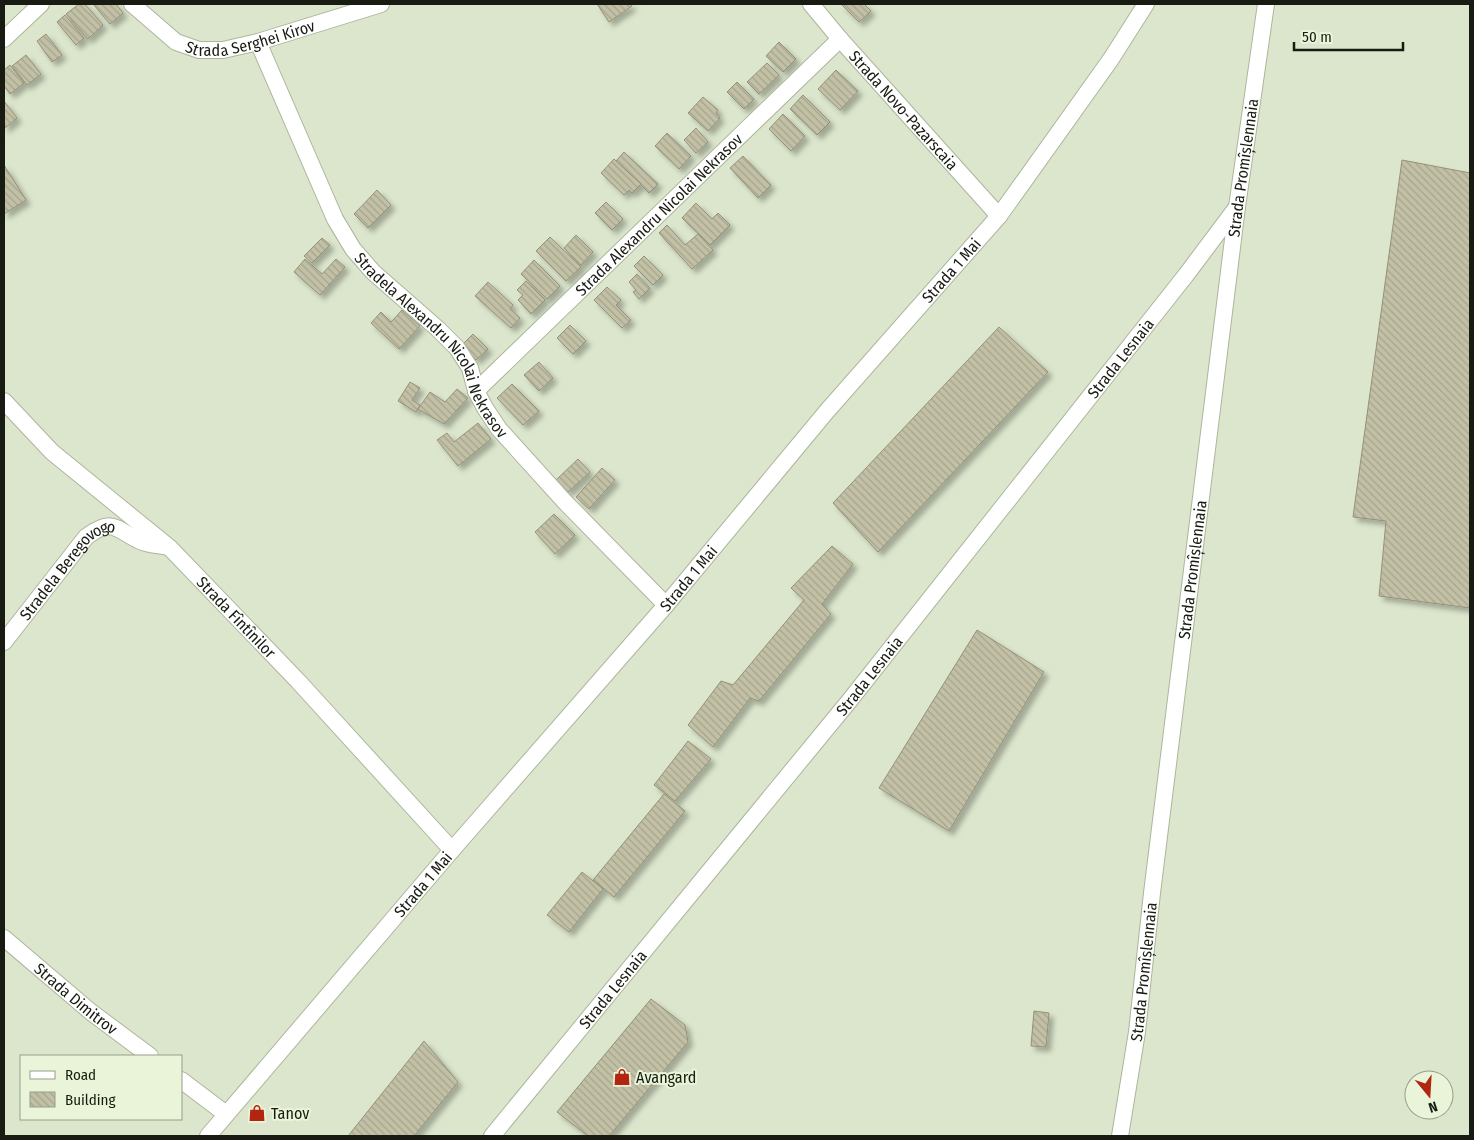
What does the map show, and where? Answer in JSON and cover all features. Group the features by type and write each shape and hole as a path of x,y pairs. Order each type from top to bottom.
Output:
{"street":[{"path":"4,39 41,4"},
{"name":"Strada Serghei Kirov","path":"132,4 176,42 199,50 223,50 258,42 381,4"},
{"name":"Strada Novo-Pazarscaia","path":"811,4 840,39 999,216"},
{"name":"Strada 1 Mai","path":"208,1136 452,850 666,605 827,411 999,216 1112,59 1146,4"},
{"name":"Strada Promîșlennaia","path":"1120,1136 1137,1032 1152,893 1237,207 1266,4"},
{"name":"Strada Alexandru Nicolai Nekrasov","path":"476,391 840,39"},
{"name":"Stradela Alexandru Nicolai Nekrasov","path":"258,42 335,219 353,248 373,272 457,348 470,368 476,391 499,429 565,502 666,605"},
{"name":"Strada Lesnaia","path":"492,1136 850,700 1174,291 1237,207"},
{"name":"Strada Fîntînilor","path":"4,401 52,452 170,548 298,681 452,850"},
{"name":"Stradela Beregovogo","path":"4,642 86,536 100,527 110,526 123,530 141,542 170,548"},
{"name":"Strada Dimitrov","path":"4,938 91,1012 149,1055"},
{"path":"182,1081 226,1114"}],"building":[{"path":"79,4 85,4 103,25 88,39 66,14"},
{"path":"93,4 116,4 123,13 110,24"},
{"path":"597,4 631,4 632,6 609,22"},
{"path":"841,4 864,4 871,11 859,22"},
{"path":"65,15 84,38 76,45 57,22"},
{"path":"46,34 62,55 52,62 37,41"},
{"path":"779,42 796,59 783,72 766,56"},
{"path":"26,55 41,74 27,85 12,66"},
{"path":"767,63 779,75 759,94 747,82"},
{"path":"10,65 24,83 10,94 4,86 4,70"},
{"path":"836,70 858,91 840,110 818,89"},
{"path":"737,82 754,99 744,109 727,92"},
{"path":"803,95 830,122 817,135 790,109"},
{"path":"703,97 718,110 716,113 720,118 708,131 688,113"},
{"path":"4,101 17,118 4,129"},
{"path":"783,114 805,136 791,151 769,129"},
{"path":"696,128 708,142 696,153 684,140"},
{"path":"667,133 691,156 679,169 655,146"},
{"path":"624,152 658,184 649,193 616,161"},
{"path":"743,156 771,185 758,198 730,168"},
{"path":"614,159 641,184 632,193 629,190 624,195 601,173"},
{"path":"1402,160 1470,173 1470,608 1379,596 1386,521 1353,517"},
{"path":"4,165 26,200 4,214"},
{"path":"377,190 391,205 368,228 354,214"},
{"path":"606,202 623,219 612,230 595,213"},
{"path":"696,203 712,219 718,213 730,225 710,245 682,218"},
{"path":"667,225 685,245 698,234 713,250 692,269 659,233"},
{"path":"576,235 593,252 581,265 564,248"},
{"path":"550,237 581,267 566,281 536,251"},
{"path":"322,238 330,245 312,263 304,256"},
{"path":"644,256 663,275 653,285 634,266"},
{"path":"305,259 322,274 336,259 345,267 320,295 294,272"},
{"path":"534,260 560,286 547,299 521,274"},
{"path":"637,274 650,288 639,299 633,292 636,290 629,282"},
{"path":"526,281 545,300 531,314 518,300 523,295 517,290"},
{"path":"488,282 513,305 510,309 520,318 511,328 475,296"},
{"path":"607,287 621,300 616,305 631,320 622,328 594,300"},
{"path":"402,310 420,326 399,349 371,323 381,312 391,322"},
{"path":"570,325 586,341 573,354 557,338"},
{"path":"999,327 1048,372 878,552 833,503"},
{"path":"473,334 488,349 476,360 462,345"},
{"path":"539,362 553,378 539,391 524,375"},
{"path":"410,382 420,388 412,400 420,405 416,412 398,401"},
{"path":"512,384 539,411 523,425 497,398"},
{"path":"457,389 468,398 444,424 418,409 430,392 445,402"},
{"path":"478,423 491,439 458,466 437,440 447,433 454,442"},
{"path":"578,459 590,472 568,492 556,480"},
{"path":"602,468 615,480 589,509 576,497"},
{"path":"554,514 575,535 555,554 535,532"},
{"path":"832,546 853,564 822,604 831,614 759,701 750,698 713,747 688,725 721,681 733,685 804,600 791,588"},
{"path":"977,630 1044,672 949,831 879,788"},
{"path":"688,741 711,759 675,801 654,785"},
{"path":"664,794 685,811 614,897 593,880"},
{"path":"582,872 603,889 569,932 547,915"},
{"name":"Avangard","path":"651,999 685,1025 688,1042 609,1136 588,1136 557,1112"},
{"path":"1034,1011 1049,1013 1046,1047 1031,1046"},
{"path":"424,1041 458,1082 414,1136 348,1136"}],"place":[{"name":"Avangard","path":"622,1077"},
{"name":"Tanov","path":"257,1113"}]}
